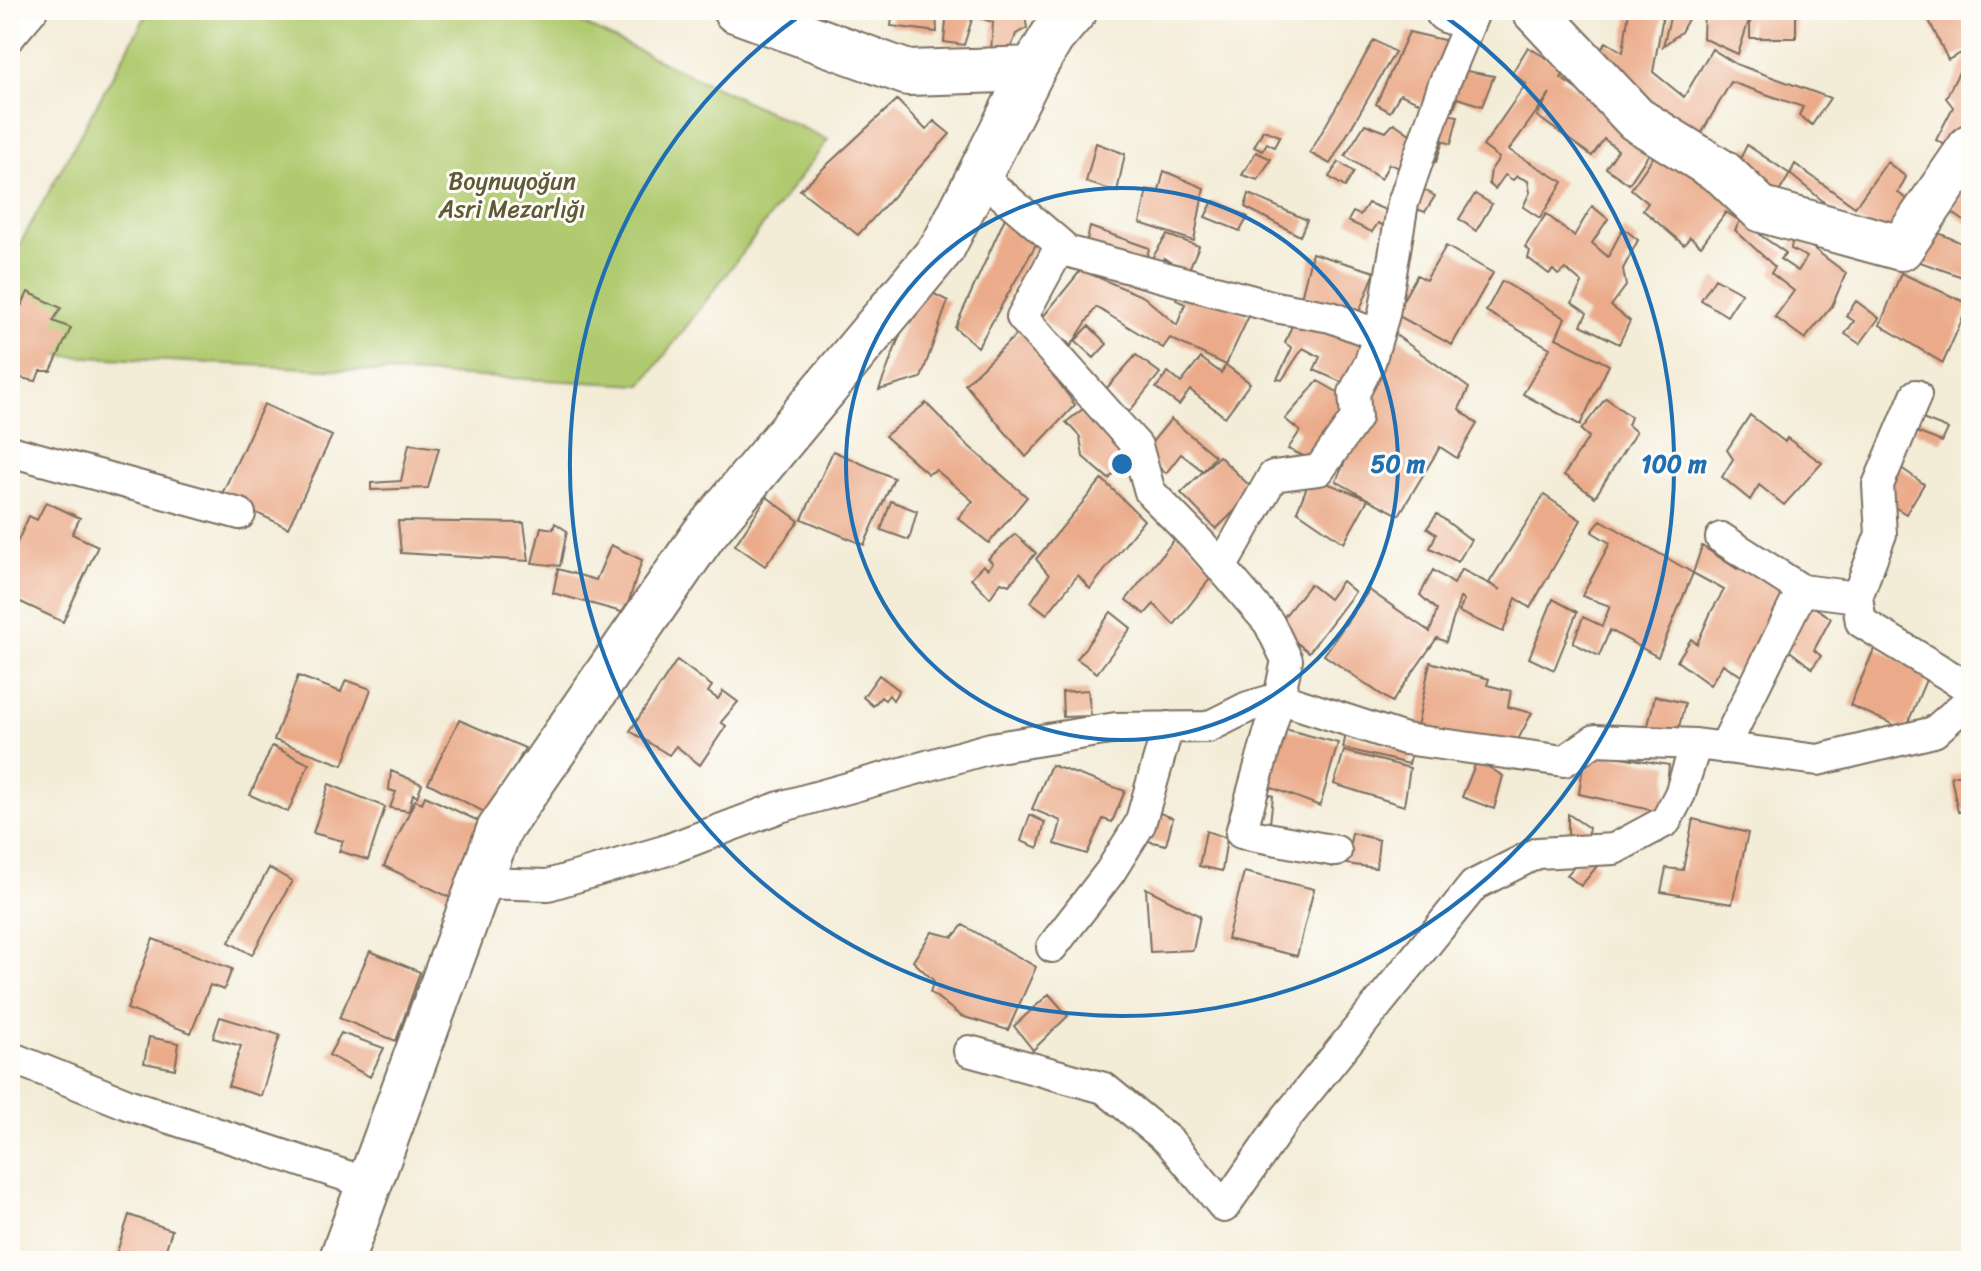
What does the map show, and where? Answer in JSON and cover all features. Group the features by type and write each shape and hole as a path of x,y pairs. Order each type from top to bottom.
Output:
{"street":[{"path":"10,36 32,10"},
{"path":"735,10 908,73 1033,69"},
{"path":"341,1261 499,830 704,534 943,247 1033,69 1052,37 1075,10"},
{"path":"1447,10 1460,10"},
{"path":"1221,568 1273,476 1319,470 1356,418 1354,393 1370,362 1387,301 1403,203 1444,84 1475,10"},
{"path":"1534,10 1636,119 1723,173 1762,210 1901,248 1971,146"},
{"path":"979,175 1061,245 1022,317 1137,446 1150,492 1269,623 1287,660 1241,833 1336,851"},
{"path":"1059,249 1275,307 1331,317 1378,335"},
{"path":"1916,395 1878,485 1881,534 1857,597 1861,622 1971,689"},
{"path":"10,451 240,514"},
{"path":"1721,538 1802,590 1857,597"},
{"path":"969,1051 1104,1088 1170,1142 1224,1207 1286,1118 1474,885 1537,853 1614,849 1666,821 1802,590"},
{"path":"481,883 548,885 664,851 780,807 991,748 1116,728 1208,727 1248,707 1279,698 1405,739 1564,761 1595,740 1710,746 1818,760 1934,732 1971,699"},
{"path":"1052,947 1110,872 1140,824 1168,727"},
{"path":"10,1057 130,1105 368,1183"}],"green space":[{"name":"Boynuyoğun Asri Mezarlığı","path":"149,10 553,10 828,140 642,385 10,353 10,262"}],"building":[{"path":"893,10 936,10 937,32 891,26"},
{"path":"947,10 1024,10 1027,28 1016,34 1009,54 991,52 993,22 973,16 964,45 944,42"},
{"path":"1629,10 1664,10 1653,72 1684,97 1712,49 1736,64 1830,98 1812,125 1799,115 1803,107 1731,82 1693,148 1592,62 1606,42 1623,52"},
{"path":"1672,10 1693,10 1681,32 1663,46"},
{"path":"1704,10 1796,10 1796,38 1750,38 1750,17 1738,54 1703,38"},
{"path":"1924,10 1971,10 1971,48 1948,60"},
{"path":"1409,32 1448,41 1425,105 1400,94 1390,112 1376,104"},
{"path":"1374,40 1395,52 1330,164 1310,153"},
{"path":"1528,47 1566,70 1561,78 1654,146 1629,184 1606,168 1618,150 1604,139 1592,156 1537,116 1550,93 1509,150 1563,182 1540,218 1523,207 1530,192 1528,181 1517,176 1513,180 1505,175 1495,189 1489,184 1491,170 1499,158 1483,146 1526,84 1512,73"},
{"path":"1966,58 1971,62 1971,135 1960,153 1936,140 1953,107 1946,98"},
{"path":"1461,70 1494,76 1482,106 1458,98 1453,111 1447,109"},
{"path":"897,100 926,130 934,121 950,134 858,235 800,190"},
{"path":"1440,113 1458,116 1451,144 1443,141 1436,162 1427,159"},
{"path":"1394,123 1417,139 1408,171 1389,164 1381,179 1345,156 1365,124 1386,132"},
{"path":"1263,130 1280,136 1274,147 1267,143 1262,151 1254,147"},
{"path":"1096,143 1125,154 1117,192 1086,182"},
{"path":"1747,145 1790,174 1771,205 1750,190 1759,174 1737,165"},
{"path":"1661,146 1765,227 1760,235 1786,253 1780,259 1798,271 1807,257 1791,249 1793,233 1846,273 1832,306 1805,339 1775,317 1794,291 1771,273 1775,267 1735,230 1740,221 1726,212 1701,246 1690,237 1684,245 1643,210 1648,203 1631,189"},
{"path":"1256,152 1271,159 1258,180 1242,175"},
{"path":"1339,162 1354,172 1345,187 1329,177"},
{"path":"1887,162 1906,177 1898,193 1918,206 1894,239 1829,206 1790,174 1795,164 1855,207"},
{"path":"1164,171 1204,188 1194,241 1140,223 1147,190 1159,191"},
{"path":"1971,180 1971,226 1950,211"},
{"path":"1423,189 1435,196 1425,212 1414,208"},
{"path":"1249,194 1307,220 1300,236 1245,207"},
{"path":"1475,194 1492,204 1476,231 1459,219"},
{"path":"1213,201 1248,217 1240,231 1205,217"},
{"path":"1368,203 1391,212 1384,226 1378,223 1372,232 1348,221 1353,212 1360,215"},
{"path":"1592,206 1608,219 1592,243 1608,257 1623,228 1638,240 1623,269 1626,286 1611,306 1630,321 1619,344 1581,325 1587,313 1572,303 1582,283 1566,269 1558,275 1553,270 1549,274 1528,258 1530,251 1525,247 1546,214 1574,236"},
{"path":"1005,218 1039,239 978,347 955,328"},
{"path":"1090,227 1149,248 1145,267 1084,252"},
{"path":"1936,232 1971,247 1971,280 1920,262"},
{"path":"1167,235 1199,246 1187,274 1164,258 1155,267 1150,261"},
{"path":"1446,246 1493,273 1452,345 1395,314 1417,275 1426,280"},
{"path":"1312,253 1375,272 1355,322 1299,306"},
{"path":"1081,270 1144,297 1177,325 1185,304 1176,300 1182,284 1249,316 1226,365 1170,338 1163,348 1096,307 1071,346 1042,318"},
{"path":"1901,273 1969,304 1943,363 1880,325"},
{"path":"1715,278 1742,293 1727,316 1701,300"},
{"path":"1502,281 1565,318 1556,338 1609,365 1580,425 1523,394 1550,348 1486,311"},
{"path":"919,286 948,301 921,378 879,390"},
{"path":"28,292 61,308 53,321 71,328 51,371 40,371 36,381 10,376 10,300 22,305"},
{"path":"1856,301 1879,318 1860,344 1845,334 1854,321 1846,316"},
{"path":"1297,313 1371,339 1348,385 1314,370 1320,357 1303,348 1282,380 1277,379 1292,348 1285,343"},
{"path":"1089,326 1107,344 1094,358 1075,341"},
{"path":"1021,330 1075,405 1026,457 965,384"},
{"path":"1393,333 1469,388 1459,409 1477,424 1457,458 1440,447 1399,515 1336,481 1370,407 1359,393"},
{"path":"1136,355 1160,373 1129,412 1105,390"},
{"path":"1201,358 1221,373 1226,365 1250,383 1225,417 1190,390 1179,405 1156,388 1168,372 1181,383"},
{"path":"1318,381 1355,402 1317,462 1288,449 1300,431 1285,419"},
{"path":"1606,398 1631,417 1628,425 1636,432 1595,497 1564,475 1589,437 1581,430"},
{"path":"926,403 964,442 1027,497 989,543 958,518 973,501 936,470 928,474 885,436"},
{"path":"264,404 332,436 288,528 221,496"},
{"path":"1088,405 1131,454 1109,479 1083,457 1080,437 1066,422"},
{"path":"1750,415 1785,442 1787,438 1822,463 1784,505 1759,485 1750,500 1722,477 1733,459 1727,450"},
{"path":"1920,418 1948,429 1942,442 1914,431"},
{"path":"1171,419 1215,456 1203,471 1181,454 1166,473 1142,454"},
{"path":"409,444 439,448 428,488 371,490 371,483 401,481"},
{"path":"833,451 894,478 864,545 802,519"},
{"path":"1219,456 1255,491 1216,529 1181,493"},
{"path":"1897,465 1924,484 1906,514 1879,498"},
{"path":"1311,477 1368,499 1344,543 1297,511"},
{"path":"1102,479 1144,520 1090,589 1078,575 1047,614 1031,602 1049,575 1036,559"},
{"path":"1544,495 1581,520 1530,608 1516,598 1503,632 1459,612 1464,600 1460,598 1446,642 1437,638 1392,702 1324,655 1369,590 1430,632 1437,610 1420,595 1433,570 1454,584 1461,569 1501,590 1489,583"},
{"path":"767,497 799,521 765,566 735,545"},
{"path":"891,501 917,511 909,540 881,530"},
{"path":"46,502 80,518 72,534 98,546 63,622 10,597 10,558 29,516 37,520"},
{"path":"1437,514 1471,540 1458,562 1430,548 1436,534 1427,528"},
{"path":"1601,520 1693,573 1658,657 1610,630 1599,656 1573,643 1583,617 1602,626 1610,606 1582,596 1610,543 1592,532"},
{"path":"398,521 524,523 529,561 401,553"},
{"path":"555,523 567,531 560,566 532,563 541,527 553,529"},
{"path":"1015,534 1036,553 1009,585 1001,582 990,598 971,578 983,565 988,569 993,563 988,559"},
{"path":"1178,535 1216,571 1174,625 1154,604 1145,614 1126,600"},
{"path":"611,545 642,560 625,613 553,593 558,569 596,580"},
{"path":"1702,546 1737,569 1740,565 1802,590 1755,685 1723,664 1710,685 1677,661 1691,639 1697,644 1724,590 1693,573"},
{"path":"1342,581 1355,592 1309,652 1276,627 1310,584 1329,599"},
{"path":"1553,599 1577,612 1554,670 1529,658"},
{"path":"1809,604 1831,618 1814,650 1821,656 1812,668 1782,645"},
{"path":"1111,612 1131,628 1097,673 1077,659"},
{"path":"1875,647 1928,675 1905,730 1850,705"},
{"path":"677,660 712,686 708,692 718,699 723,691 738,702 721,722 726,726 700,765 676,746 669,755 630,731"},
{"path":"1430,662 1489,679 1487,685 1511,691 1508,707 1532,713 1514,747 1417,727"},
{"path":"879,675 899,690 893,700 889,695 885,700 881,697 873,706 863,697"},
{"path":"298,676 341,692 346,680 371,689 343,765 274,740"},
{"path":"1088,690 1091,716 1063,717 1062,692"},
{"path":"1655,696 1685,703 1678,731 1646,734"},
{"path":"459,720 525,748 490,815 428,783"},
{"path":"1281,728 1338,743 1320,806 1259,783"},
{"path":"1346,734 1412,752 1409,764 1343,748"},
{"path":"272,746 309,764 288,812 250,795"},
{"path":"1344,751 1410,768 1404,806 1334,784"},
{"path":"1585,751 1669,765 1664,813 1579,794"},
{"path":"1477,760 1503,776 1494,809 1462,797"},
{"path":"1051,765 1125,791 1112,822 1103,819 1087,854 1055,844 1061,821 1032,809"},
{"path":"391,771 422,784 417,797 413,794 409,811 390,808 396,792 389,790"},
{"path":"1971,772 1971,810 1958,812 1951,776"},
{"path":"329,784 385,807 368,860 339,851 343,841 313,833"},
{"path":"1256,790 1273,796 1270,823 1249,820"},
{"path":"425,796 485,824 451,898 384,866 415,800 422,803"},
{"path":"1157,812 1173,818 1166,845 1148,841"},
{"path":"1568,814 1589,828 1585,848 1568,846"},
{"path":"1030,815 1045,822 1038,848 1021,841"},
{"path":"1693,819 1748,833 1732,904 1661,892 1666,868 1683,870"},
{"path":"1206,831 1227,838 1222,871 1199,866"},
{"path":"1352,833 1379,840 1376,868 1346,864"},
{"path":"1585,854 1598,865 1581,886 1567,875"},
{"path":"269,868 292,881 252,955 229,942"},
{"path":"1244,872 1314,889 1297,956 1227,939"},
{"path":"1146,888 1200,916 1193,950 1150,952"},
{"path":"963,925 1036,967 1008,1030 961,1016 930,992 934,981 913,961 932,932 953,937"},
{"path":"153,939 232,969 224,990 210,985 191,1033 127,1009"},
{"path":"370,951 420,972 396,1041 339,1018"},
{"path":"1049,994 1068,1016 1033,1050 1014,1026"},
{"path":"220,1017 280,1035 261,1096 228,1086 241,1046 213,1038"},
{"path":"341,1033 384,1048 370,1077 329,1055"},
{"path":"149,1037 179,1043 175,1069 144,1063"},
{"path":"129,1215 172,1230 162,1261 114,1261"}]}
